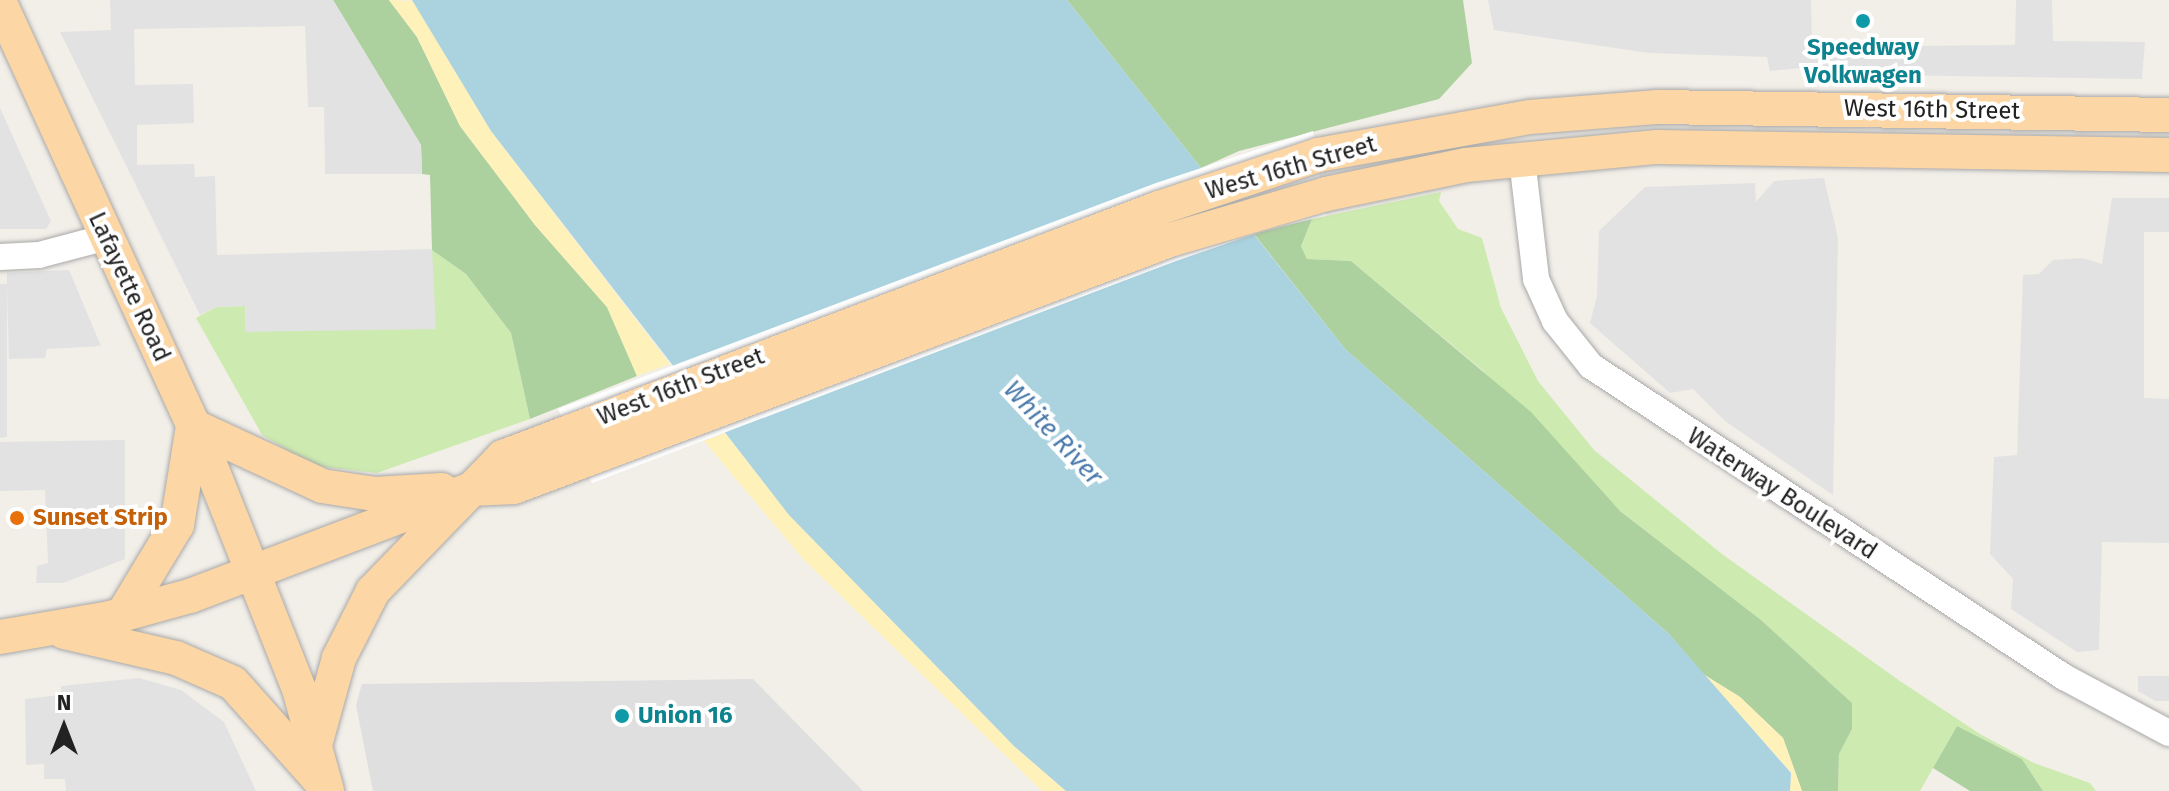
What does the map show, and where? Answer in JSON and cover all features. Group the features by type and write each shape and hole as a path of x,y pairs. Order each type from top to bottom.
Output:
{"main road":[{"name":"Lafayette Road","path":"0,3 193,426 299,689 327,790"},
{"name":"West 16th Street","path":"471,489 503,457 550,436 1159,208 1318,155 1516,119 1656,107 2169,115"},
{"name":"West 16th Street","path":"0,637 52,630 123,614 254,573 471,489 514,487 1170,240 1326,194 1522,159 1657,147 2169,155"},
{"path":"123,614 177,525 193,426 322,486 375,494 471,489"},
{"path":"315,745 339,658 373,591 471,489"},
{"path":"52,630 176,658 233,683 327,790"}],"street":[{"name":"Waterway Boulevard","path":"1522,159 1536,279 1555,321 1582,358 1618,388 2064,677 2169,733"},
{"path":"0,257 39,255 107,237"},
{"path":"2141,718 2169,719"}],"shaded area":[{"path":"110,0 333,0 421,145 422,174 325,174 324,107 308,107 305,26 134,29 135,85 193,84 194,123 137,125 137,165 194,164 195,177 215,176 217,255 432,249 436,329 246,332 245,306 216,307 200,315 60,32 111,30"},
{"path":"1488,0 1811,0 1812,47 2015,45 2016,0 2052,0 2053,41 2145,42 2142,79 1821,74 1809,67 1770,71 1767,57 1649,53 1494,30"},
{"path":"0,108 51,221 46,229 0,229"},
{"path":"1824,178 1838,238 1833,495 1725,421 1693,389 1670,393 1590,323 1597,296 1599,231 1645,187 1755,183 1756,202 1774,181"},
{"path":"2112,198 2169,198 2169,232 2144,232 2144,398 2169,399 2169,543 2102,542 2099,650 2077,652 2011,609 2013,579 1990,554 1994,457 2017,455 2023,275 2039,274 2053,260 2082,258 2102,264"},
{"path":"69,270 101,346 47,349 45,358 9,359 7,287 7,437 0,438 0,284 7,284 7,273"},
{"path":"125,440 125,559 63,583 36,583 37,566 48,563 45,490 0,491 0,442"},
{"path":"2138,676 2169,676 2169,701 2155,701 2138,691"},
{"path":"139,678 181,690 224,722 256,791 66,791 65,779 44,779 44,764 26,765 25,699 61,695 61,686"},
{"path":"753,679 863,791 373,791 356,705 362,684"}],"green space":[{"path":"333,0 389,0 417,37 460,126 535,225 607,307 637,376 530,419 511,333 466,274 432,250 430,175 422,174 421,145"},
{"path":"1067,0 1463,0 1472,63 1439,99 1239,151 1201,168"},
{"path":"1441,192 1439,201 1458,229 1482,238 1501,308 1538,381 1594,450 1722,554 1900,681 1980,734 2034,763 2090,783 2096,791 2043,791 2022,759 1957,726 1920,791 1838,791 1839,754 1852,729 1852,703 1761,620 1620,511 1482,370 1351,261 1307,259 1301,246 1312,219"},
{"path":"1312,219 1301,246 1307,259 1351,261 1531,412 1620,511 1761,620 1852,703 1852,729 1839,754 1838,791 1802,791 1783,738 1740,697 1703,674 1669,634 1346,350 1254,234"},
{"path":"432,250 466,274 511,333 530,419 377,473 314,466 262,435 196,318 216,307 245,306 246,332"},
{"path":"1957,726 2022,759 2043,791 1970,791 1933,768"}],"sand":[{"path":"389,0 413,1 491,131 670,364 637,376 607,307 535,225 460,126 417,37"},
{"path":"725,433 789,515 1014,746 1066,791 1042,791 804,560 704,441"},
{"path":"1703,674 1740,697 1783,738 1802,791 1790,791 1791,772"}],"water":[{"name":"White River","path":"412,0 1067,0 1346,350 1669,634 1791,773 1790,791 1066,791 1014,746 789,515 491,131"}],"pier":[{"path":"1313,131 1326,216 1275,227 1176,261 592,483 558,409 1156,183"}],"place":[{"name":"Speedway Volkwagen","path":"1863,21"},
{"name":"Sunset Strip","path":"17,518"},
{"name":"Union 16","path":"622,716"}]}
